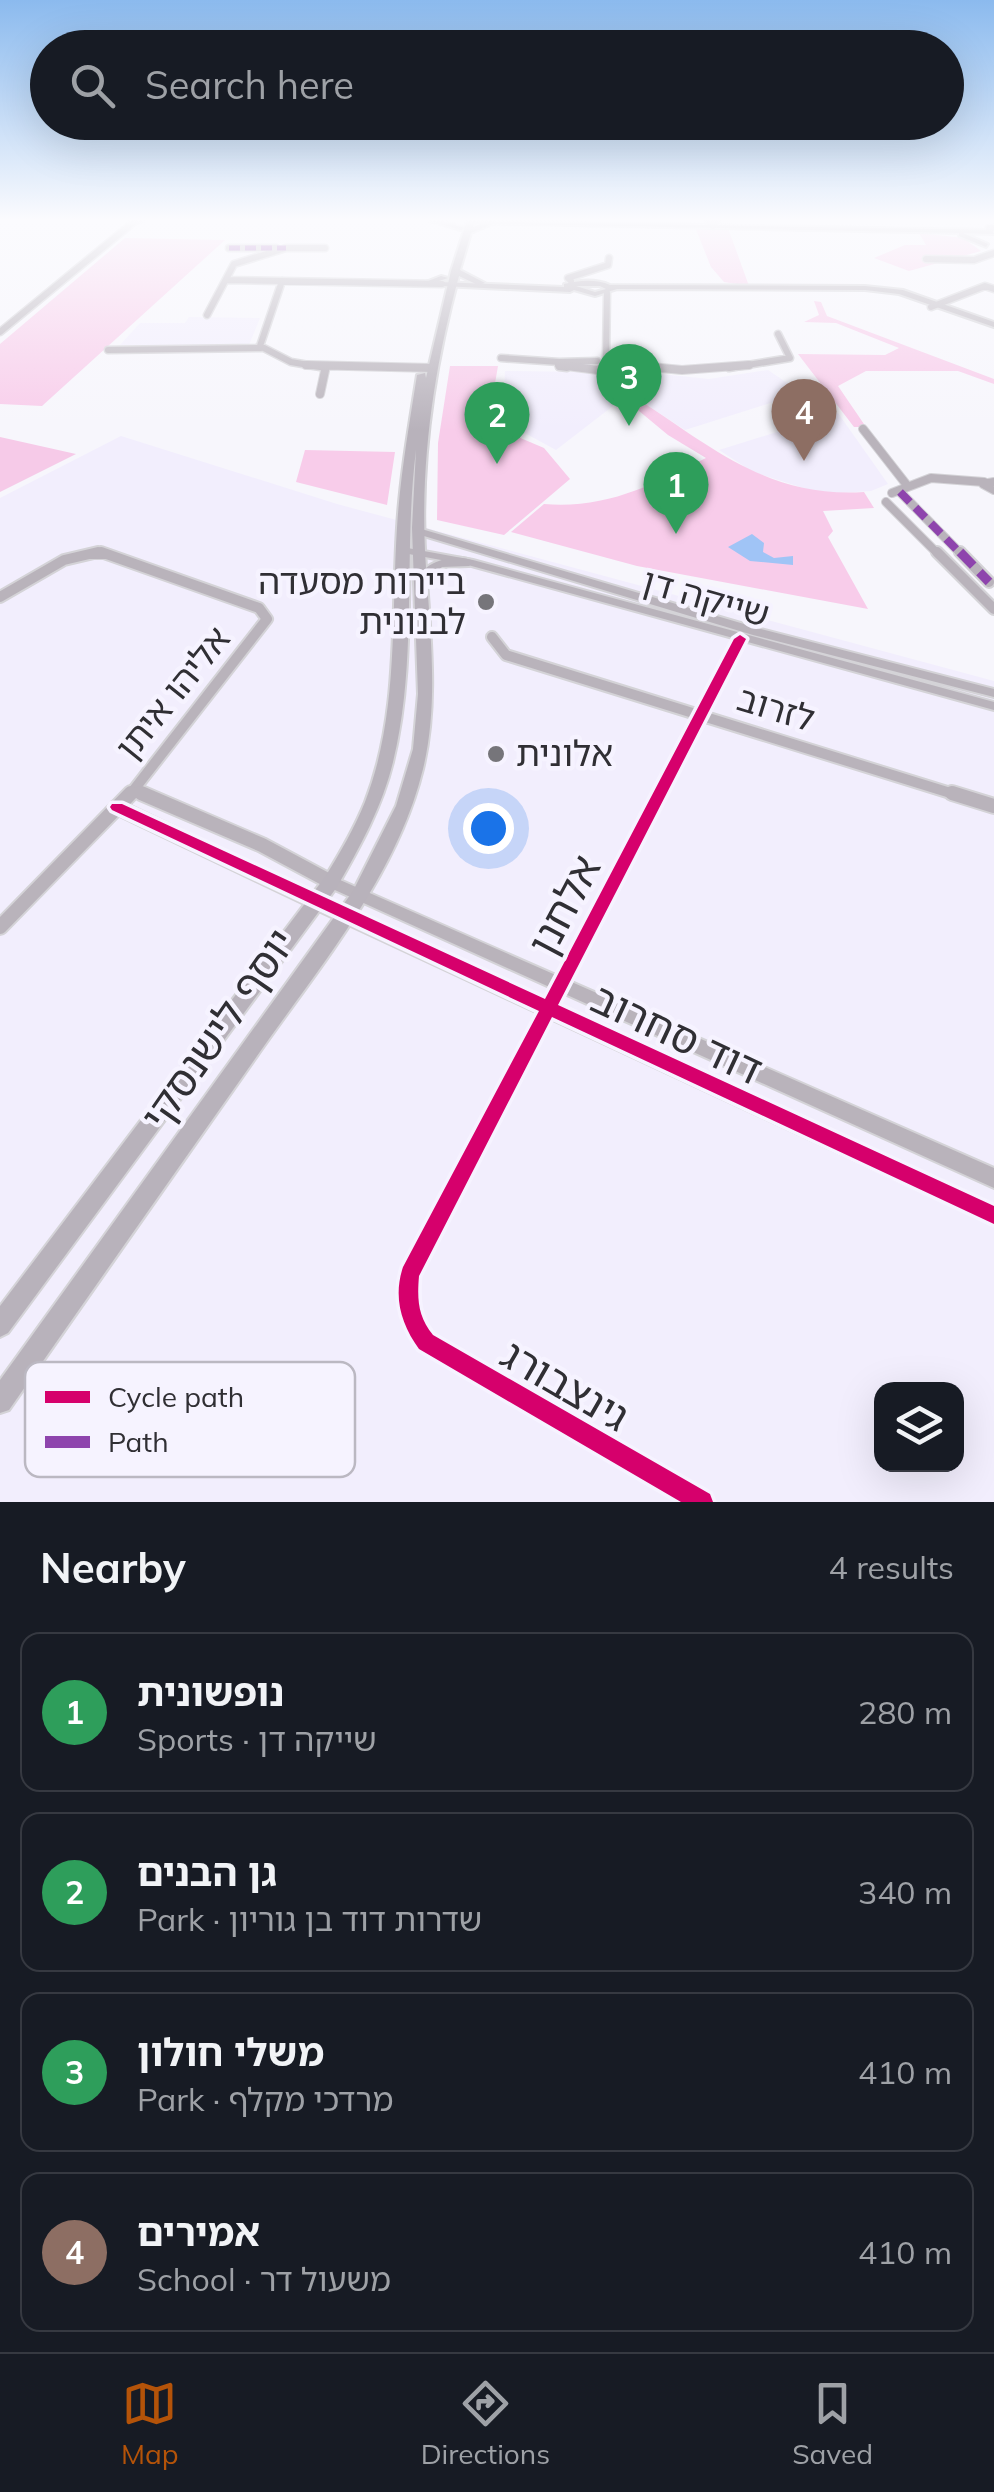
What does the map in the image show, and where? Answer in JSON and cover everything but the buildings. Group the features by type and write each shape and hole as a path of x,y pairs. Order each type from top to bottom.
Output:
{"main road":[{"path":"415,547 428,368 450,291"},
{"path":"415,547 428,368"},
{"name":"יוסף לישנסקי","path":"28,1362 358,896 388,844 420,750 424,720 420,579 415,547"},
{"name":"יוסף לישנסקי","path":"0,1325 332,882 370,814 388,762 415,547"},
{"path":"420,579 439,563 469,562"},
{"name":"יוסף לישנסקי","path":"0,1401 25,1366"}],"street":[{"path":"0,332 48,291"},
{"path":"207,315 221,291"},
{"path":"261,348 279,291"},
{"path":"587,291 900,296 994,328"},
{"path":"934,306 972,291"},
{"path":"606,362 610,292"},
{"path":"501,358 606,362 694,373 723,371 790,358 778,334"},
{"path":"108,350 261,348 277,360 326,366 428,368"},
{"path":"320,394 326,366"},
{"path":"863,429 903,488 992,581"},
{"path":"990,486 942,480 903,488 890,504 994,609"},
{"path":"415,547 496,557"},
{"name":"שייקה דן","path":"415,547 496,557 757,632 994,693"},
{"name":"שייקה דן","path":"415,547 740,640 994,706"},
{"name":"אליהו איתן","path":"0,597 64,560 100,552 264,612 267,619 134,790 0,926"},
{"path":"970,586 992,581"},
{"name":"לזרוב","path":"492,637 506,655 994,806"},
{"name":"אלחנן","path":"407,1313 410,1274 740,640"},
{"name":"דוד סחרוב","path":"134,790 262,845 358,896 994,1178"},
{"name":"דוד סחרוב","path":"117,807 344,916 994,1215"},
{"name":"גינצבורג","path":"407,1313 426,1342 702,1502"}],"shaded area":[{"path":"62,291 169,291 42,406 0,404 0,344"},
{"path":"814,301 821,302 827,316 994,379 994,384 958,371 866,371 838,386 866,427 854,427 798,354 885,355 899,348 836,323 804,322 819,315"},
{"path":"189,317 260,318 249,345 120,345 140,323 185,323"},
{"path":"450,366 498,366 490,412 511,434 544,448 570,479 504,535 437,520 438,443"},
{"path":"613,368 651,373 638,390 641,401 745,467 800,487 864,492 874,508 823,511 833,531 828,537 868,609 637,566 511,532 544,504 609,499 648,486 706,458 668,435 592,372"},
{"path":"768,370 802,393 685,430 641,401 638,391 651,373 709,379"},
{"path":"505,371 592,372 622,399 556,450 521,431 503,408"},
{"path":"838,413 888,484 871,491 822,494 753,472 719,450"},
{"path":"121,436 337,504 994,681 994,1502 0,1502 0,498"},
{"path":"0,437 76,454 0,492"},
{"path":"305,450 395,452 387,505 296,482"}],"water":[{"path":"752,534 764,543 763,552 774,558 793,556 793,565 750,561 728,547"}],"marked path":[{"path":"900,492 989,582"}],"cycle path":[{"path":"702,1502 426,1342 412,1318 408,1294 410,1274 740,639"},
{"path":"117,807 994,1215"}],"place":[{"name":"משלי חולון","path":"629,426"},
{"name":"אמירים","path":"804,461"},
{"name":"גן הבנים","path":"497,464"},
{"name":"נופשונית","path":"676,534"},
{"name":"ביירות מסעדה לבנונית","path":"486,602"},
{"name":"אלונית","path":"496,754"}]}
